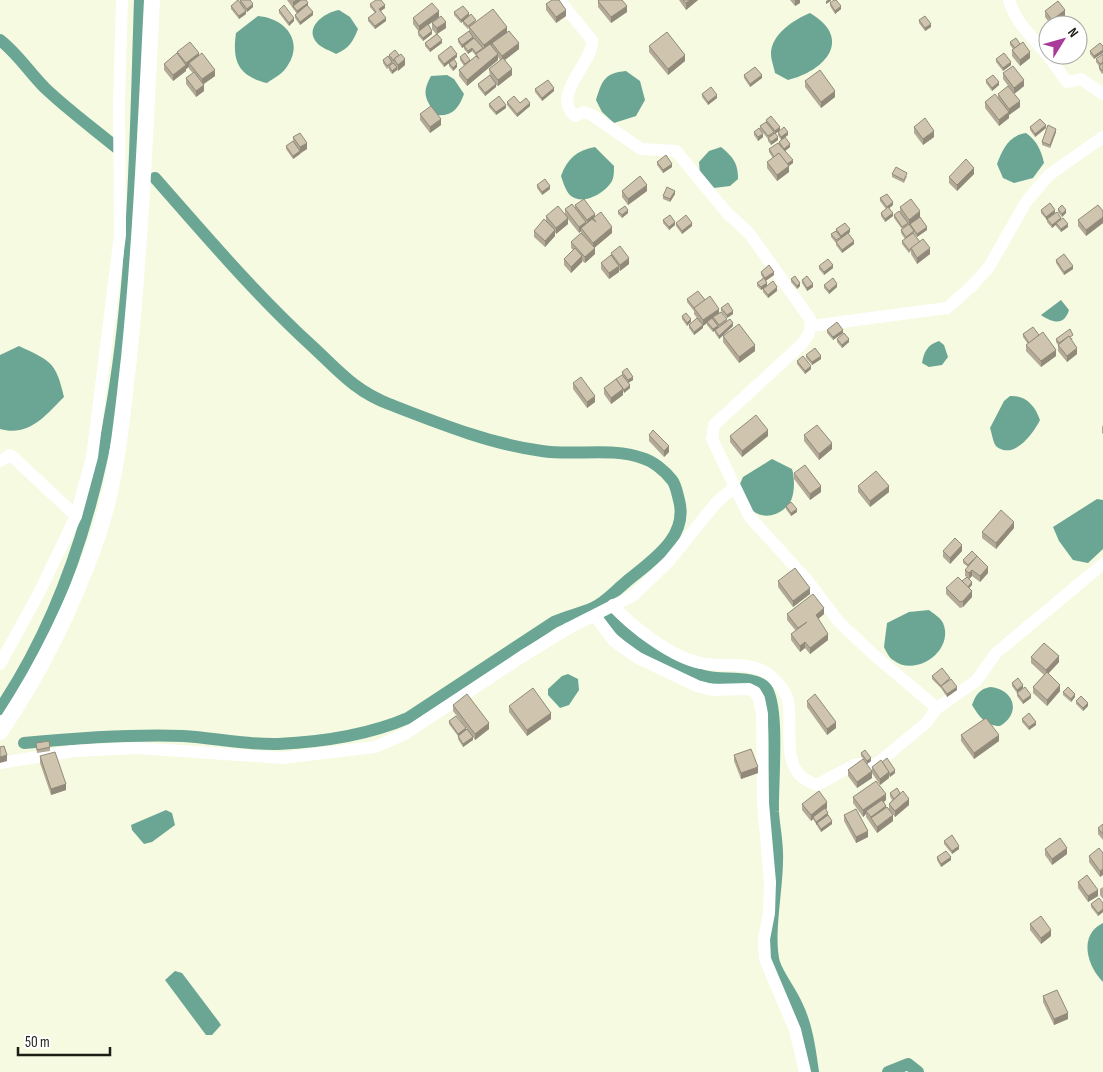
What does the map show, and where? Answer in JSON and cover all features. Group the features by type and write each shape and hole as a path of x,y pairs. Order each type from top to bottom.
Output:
{"street":[{"path":"0,664 39,593 76,516 92,457 120,235 119,105 122,0"},
{"path":"0,732 54,640 98,537 114,473 124,403 136,288 152,0"},
{"path":"559,0 592,40 588,57 567,93 568,106 572,114 575,116 584,112 592,115 641,149 676,151 728,213 749,233 810,319 811,326 808,336 801,345 714,425 712,439 749,516 808,581 839,622 874,655 937,708"},
{"path":"1009,0 1021,26 1045,52 1067,82 1081,79 1103,94"},
{"path":"811,326 947,308 972,286 989,267 1026,202 1049,175 1103,137"},
{"path":"0,461 10,455 14,457 76,516"},
{"path":"0,763 74,751 137,748 282,758 375,747 405,734 569,628 634,595 648,582 716,503 734,487"},
{"path":"613,605 640,629 689,660 729,666 750,666 762,670 770,676 784,690 788,701 794,764 802,778 817,785 854,765 864,763 873,765 880,762 926,723 937,708 976,681 996,653 1103,564"},
{"path":"595,616 614,641 638,658 697,686 712,690 749,689 756,692 762,714 763,802 770,882 769,913 764,939 765,959 795,1030 805,1072"}],"water":[{"path":"339,10 350,17 358,29 350,44 336,54 318,44 313,32 317,22 322,17"},
{"path":"810,13 823,23 830,33 832,43 829,53 823,62 813,69 801,76 788,80 775,73 771,56 772,47 779,34 785,28"},
{"path":"258,16 276,21 283,26 289,32 294,47 286,68 267,83 249,76 243,71 236,59 235,52 236,33"},
{"path":"626,71 640,81 645,100 636,116 614,123 602,112 596,100 602,83 608,76"},
{"path":"447,75 454,79 464,94 460,103 451,113 436,115 427,100 426,87 431,76"},
{"path":"1026,133 1038,146 1044,163 1033,178 1014,183 1003,178 997,164 1007,144 1020,134"},
{"path":"595,147 614,166 613,179 600,193 588,199 576,199 568,192 561,176 566,165 574,156 583,150"},
{"path":"721,147 734,161 738,179 730,186 714,188 700,175 699,162 709,151"},
{"path":"1061,300 1069,310 1064,319 1058,322 1041,315"},
{"path":"939,341 944,345 948,357 942,365 929,367 922,363 924,355 929,347"},
{"path":"19,346 38,355 55,369 64,397 36,423 20,430 10,431 0,429 0,355"},
{"path":"1010,396 1020,397 1029,402 1040,420 1023,443 1010,450 1004,450 996,446 990,428 1004,401"},
{"path":"772,459 792,469 794,482 789,504 774,515 768,516 756,513 751,509 744,500 739,486 743,477"},
{"path":"1097,499 1103,500 1103,549 1088,563 1073,560 1059,541 1053,527"},
{"path":"929,610 943,623 945,633 943,643 938,652 922,664 912,666 902,665 892,659 884,647 887,623 909,612"},
{"path":"568,674 578,679 579,690 569,705 560,708 548,695 548,689 562,676"},
{"path":"990,687 1005,692 1012,702 1011,715 1000,726 986,722 972,705 979,693"},
{"path":"166,810 172,813 175,825 152,842 144,844 132,830 131,825"},
{"path":"1103,923 1103,982 1089,959 1088,943 1090,935 1095,928"},
{"path":"175,971 182,973 221,1025 212,1035 206,1035 165,980"}],"building":[{"path":"238,0 246,11 239,16 231,6"},
{"path":"240,0 250,0 253,4 247,9"},
{"path":"301,0 306,0 308,3 297,11 293,6"},
{"path":"376,0 381,0 385,5 379,9 386,18 375,26 368,18 376,12 370,4"},
{"path":"552,0 559,0 566,10 556,17 546,4"},
{"path":"599,0 622,0 627,6 611,17"},
{"path":"834,0 841,6 835,11 830,3"},
{"path":"1058,1 1065,10 1058,15 1048,15 1045,11"},
{"path":"432,3 439,11 419,26 413,18"},
{"path":"284,5 294,18 289,23 279,10"},
{"path":"307,5 313,12 300,22 295,15"},
{"path":"463,6 469,13 461,20 454,12"},
{"path":"493,9 507,27 484,45 469,27"},
{"path":"471,14 476,20 468,26 463,21"},
{"path":"441,16 446,22 437,28 432,23"},
{"path":"925,16 931,24 925,28 919,20"},
{"path":"428,24 432,31 423,38 418,32"},
{"path":"469,31 473,37 462,45 458,39"},
{"path":"509,31 519,43 502,56 492,43"},
{"path":"667,32 685,55 668,69 649,46"},
{"path":"437,34 442,40 430,49 425,43"},
{"path":"474,38 483,48 476,53 472,48 468,51 464,46"},
{"path":"1016,38 1020,44 1015,48 1010,42"},
{"path":"190,42 199,53 186,63 177,52"},
{"path":"1023,42 1030,52 1020,60 1012,50"},
{"path":"1100,43 1103,46 1103,50 1094,56 1090,51"},
{"path":"490,44 498,54 467,80 459,70 476,56 479,59 476,54"},
{"path":"451,46 457,54 444,64 438,56"},
{"path":"395,50 399,55 394,61 389,55"},
{"path":"177,53 186,65 173,75 164,64"},
{"path":"202,53 215,70 202,79 189,63"},
{"path":"465,53 470,60 465,64 460,57"},
{"path":"1004,53 1011,62 1003,68 996,59"},
{"path":"401,54 405,59 398,65 394,59"},
{"path":"1103,54 1103,62 1100,64 1096,59"},
{"path":"388,56 392,62 387,66 383,60"},
{"path":"503,58 512,69 498,80 489,69"},
{"path":"454,59 457,64 453,68 449,63"},
{"path":"393,63 397,67 392,71 389,66"},
{"path":"1103,63 1103,70 1102,71 1099,66"},
{"path":"1013,66 1024,80 1014,88 1003,73"},
{"path":"755,67 762,75 750,84 744,75"},
{"path":"820,70 835,91 821,102 805,81"},
{"path":"194,72 204,85 196,91 186,78"},
{"path":"490,75 496,84 485,93 478,84"},
{"path":"993,75 999,82 992,88 986,80"},
{"path":"548,80 554,88 542,98 535,89"},
{"path":"1008,86 1020,101 1009,109 998,94"},
{"path":"711,87 717,95 708,102 702,94"},
{"path":"995,94 1009,112 999,120 985,102"},
{"path":"499,96 506,105 496,112 489,104"},
{"path":"514,96 520,103 526,98 530,103 517,114 507,102"},
{"path":"431,106 441,119 430,127 420,114"},
{"path":"771,116 780,127 775,131 766,120"},
{"path":"925,118 934,131 923,139 914,127"},
{"path":"1040,119 1046,125 1035,134 1030,127"},
{"path":"766,122 774,132 768,136 760,126"},
{"path":"1048,125 1056,129 1050,145 1042,142"},
{"path":"784,127 788,132 781,137 778,132"},
{"path":"759,128 763,134 758,137 754,132"},
{"path":"300,133 307,143 300,147 293,137"},
{"path":"775,133 778,137 771,142 768,138"},
{"path":"785,137 790,144 784,149 779,142"},
{"path":"293,141 300,151 293,156 286,146"},
{"path":"778,143 793,160 787,164 779,153 774,157 769,149"},
{"path":"779,153 789,166 777,175 767,162"},
{"path":"666,155 672,164 663,170 657,162"},
{"path":"966,159 974,168 957,185 949,177"},
{"path":"896,167 907,173 904,180 892,174"},
{"path":"640,176 647,185 628,199 622,191"},
{"path":"545,179 550,186 542,192 537,185"},
{"path":"667,187 675,191 670,199 663,196"},
{"path":"887,194 893,202 887,207 880,198"},
{"path":"584,199 595,214 587,220 575,205"},
{"path":"911,199 920,211 909,220 900,207"},
{"path":"1050,203 1055,210 1046,217 1041,210"},
{"path":"572,204 586,222 579,227 565,209"},
{"path":"1062,205 1066,210 1062,214 1058,209"},
{"path":"1098,205 1103,211 1103,217 1086,230 1078,220"},
{"path":"558,206 568,218 556,228 546,216"},
{"path":"625,206 628,210 622,215 618,211"},
{"path":"888,207 893,213 885,219 881,213"},
{"path":"899,211 908,223 902,227 894,215"},
{"path":"601,212 612,227 593,243 581,228 592,219 596,222 593,218"},
{"path":"1057,212 1061,218 1052,225 1047,219"},
{"path":"670,215 675,222 669,227 663,220"},
{"path":"686,215 692,223 682,231 676,223"},
{"path":"920,217 927,227 917,234 910,224"},
{"path":"1063,218 1068,224 1061,229 1056,223"},
{"path":"544,219 555,230 545,241 534,231"},
{"path":"845,223 850,229 841,236 836,229"},
{"path":"909,224 914,231 906,237 901,230"},
{"path":"836,231 841,237 836,240 831,234"},
{"path":"581,233 595,248 585,257 571,242"},
{"path":"848,233 854,241 842,250 836,242"},
{"path":"913,233 920,242 909,250 902,241"},
{"path":"923,239 930,248 917,258 911,248"},
{"path":"620,246 629,258 620,265 611,253"},
{"path":"575,248 582,256 571,267 564,259"},
{"path":"1064,254 1073,266 1064,272 1056,260"},
{"path":"611,255 619,266 609,273 601,263"},
{"path":"828,259 833,265 824,272 819,266"},
{"path":"769,265 774,272 765,278 761,272"},
{"path":"795,276 800,283 797,286 791,279"},
{"path":"807,276 813,284 807,288 802,280"},
{"path":"764,278 767,283 761,287 757,283"},
{"path":"833,278 837,284 829,291 824,285"},
{"path":"773,281 777,287 768,295 763,289"},
{"path":"698,291 705,300 694,308 687,299"},
{"path":"710,296 719,309 703,320 694,308"},
{"path":"728,303 733,311 727,315 721,308"},
{"path":"721,312 727,319 719,325 713,317"},
{"path":"686,313 691,319 687,323 682,316"},
{"path":"697,318 703,325 694,332 689,325"},
{"path":"712,318 718,326 713,329 707,322"},
{"path":"730,319 733,323 719,336 715,330"},
{"path":"837,322 843,330 833,337 827,330"},
{"path":"739,324 755,345 739,357 723,336"},
{"path":"1033,327 1039,335 1029,343 1023,334"},
{"path":"1070,329 1073,335 1059,343 1056,339"},
{"path":"1043,332 1056,350 1041,361 1026,345"},
{"path":"844,333 849,339 842,345 837,339"},
{"path":"1069,336 1077,348 1067,356 1058,345"},
{"path":"815,348 821,356 812,362 806,355"},
{"path":"803,356 811,366 805,371 797,361"},
{"path":"627,368 633,377 628,380 622,372"},
{"path":"622,375 630,385 624,390 616,379"},
{"path":"581,377 595,396 587,402 573,383"},
{"path":"616,379 623,389 611,398 604,388"},
{"path":"756,415 768,430 742,451 730,436"},
{"path":"817,425 832,443 819,454 804,435"},
{"path":"653,430 669,446 664,451 649,435"},
{"path":"805,465 821,486 810,494 794,473"},
{"path":"876,471 889,486 870,501 858,486"},
{"path":"791,502 797,509 791,513 786,506"},
{"path":"1001,510 1014,522 996,543 982,532"},
{"path":"955,538 962,545 950,558 943,551"},
{"path":"972,551 977,556 968,565 963,560"},
{"path":"977,556 988,567 980,576 972,570 969,573 965,570"},
{"path":"795,568 810,588 793,601 778,581"},
{"path":"958,577 972,591 960,602 946,588"},
{"path":"967,577 972,582 968,587 962,581"},
{"path":"813,594 824,608 816,615 828,634 810,648 805,642 800,646 791,634 807,622 798,628 787,614"},
{"path":"1044,643 1059,656 1046,670 1031,657"},
{"path":"942,668 950,678 941,686 932,676"},
{"path":"1047,672 1060,685 1047,700 1033,687"},
{"path":"1018,678 1023,685 1017,690 1012,683"},
{"path":"951,679 957,687 947,694 941,686"},
{"path":"1025,687 1031,695 1023,701 1017,693"},
{"path":"1068,687 1075,694 1071,699 1063,692"},
{"path":"533,688 551,713 527,730 509,706"},
{"path":"467,694 489,723 475,734 453,705"},
{"path":"815,694 836,722 827,729 807,701"},
{"path":"1081,696 1088,703 1083,708 1076,701"},
{"path":"1029,713 1036,722 1029,727 1022,719"},
{"path":"456,716 466,728 458,734 449,721"},
{"path":"986,718 999,735 974,753 961,735"},
{"path":"467,729 473,737 463,744 458,736"},
{"path":"49,741 50,747 37,750 36,743"},
{"path":"4,746 7,755 0,757 0,747"},
{"path":"751,749 758,767 741,773 734,755"},
{"path":"865,750 871,758 867,761 861,753"},
{"path":"55,752 66,784 51,789 40,756"},
{"path":"887,758 895,770 890,774 882,762"},
{"path":"863,759 872,771 857,782 848,770"},
{"path":"881,760 889,772 880,779 872,767"},
{"path":"876,781 886,794 863,810 853,797"},
{"path":"897,788 900,793 894,799 890,793"},
{"path":"819,791 827,802 811,815 802,804"},
{"path":"903,791 909,799 895,811 889,804"},
{"path":"882,800 886,806 871,817 866,811"},
{"path":"887,807 893,815 877,827 871,818"},
{"path":"825,808 828,813 816,822 813,817"},
{"path":"856,809 868,831 856,837 844,815"},
{"path":"828,815 832,821 821,829 817,823"},
{"path":"1103,824 1103,834 1098,828"},
{"path":"952,835 959,846 952,851 944,841"},
{"path":"1060,838 1067,848 1052,859 1045,849"},
{"path":"1099,848 1103,853 1103,869 1100,871 1089,856"},
{"path":"946,851 951,857 941,864 937,857"},
{"path":"1087,875 1098,890 1088,896 1078,882"},
{"path":"1099,898 1103,903 1103,909 1098,913 1091,904"},
{"path":"1041,916 1051,930 1041,938 1030,924"},
{"path":"1057,990 1068,1013 1054,1019 1043,996"}],"waterway":[{"path":"0,709 45,630 78,546 102,457 118,367 128,274 134,181 140,0"},
{"path":"0,40 54,96 117,148"},
{"path":"24,743 103,737 183,736 278,744 344,737 393,724 408,718 554,622 598,606 666,547 673,537 681,514 679,500 672,480 646,459 618,453 554,452 523,448 445,425 389,404 366,393 340,372 271,307 155,178"},
{"path":"608,618 629,637 665,661 678,667 704,676 754,681 766,688 773,712 773,812 777,855 772,952 776,969 794,1000 803,1022 808,1039 813,1072"},
{"path":"888,1072 908,1064 918,1072"}]}
